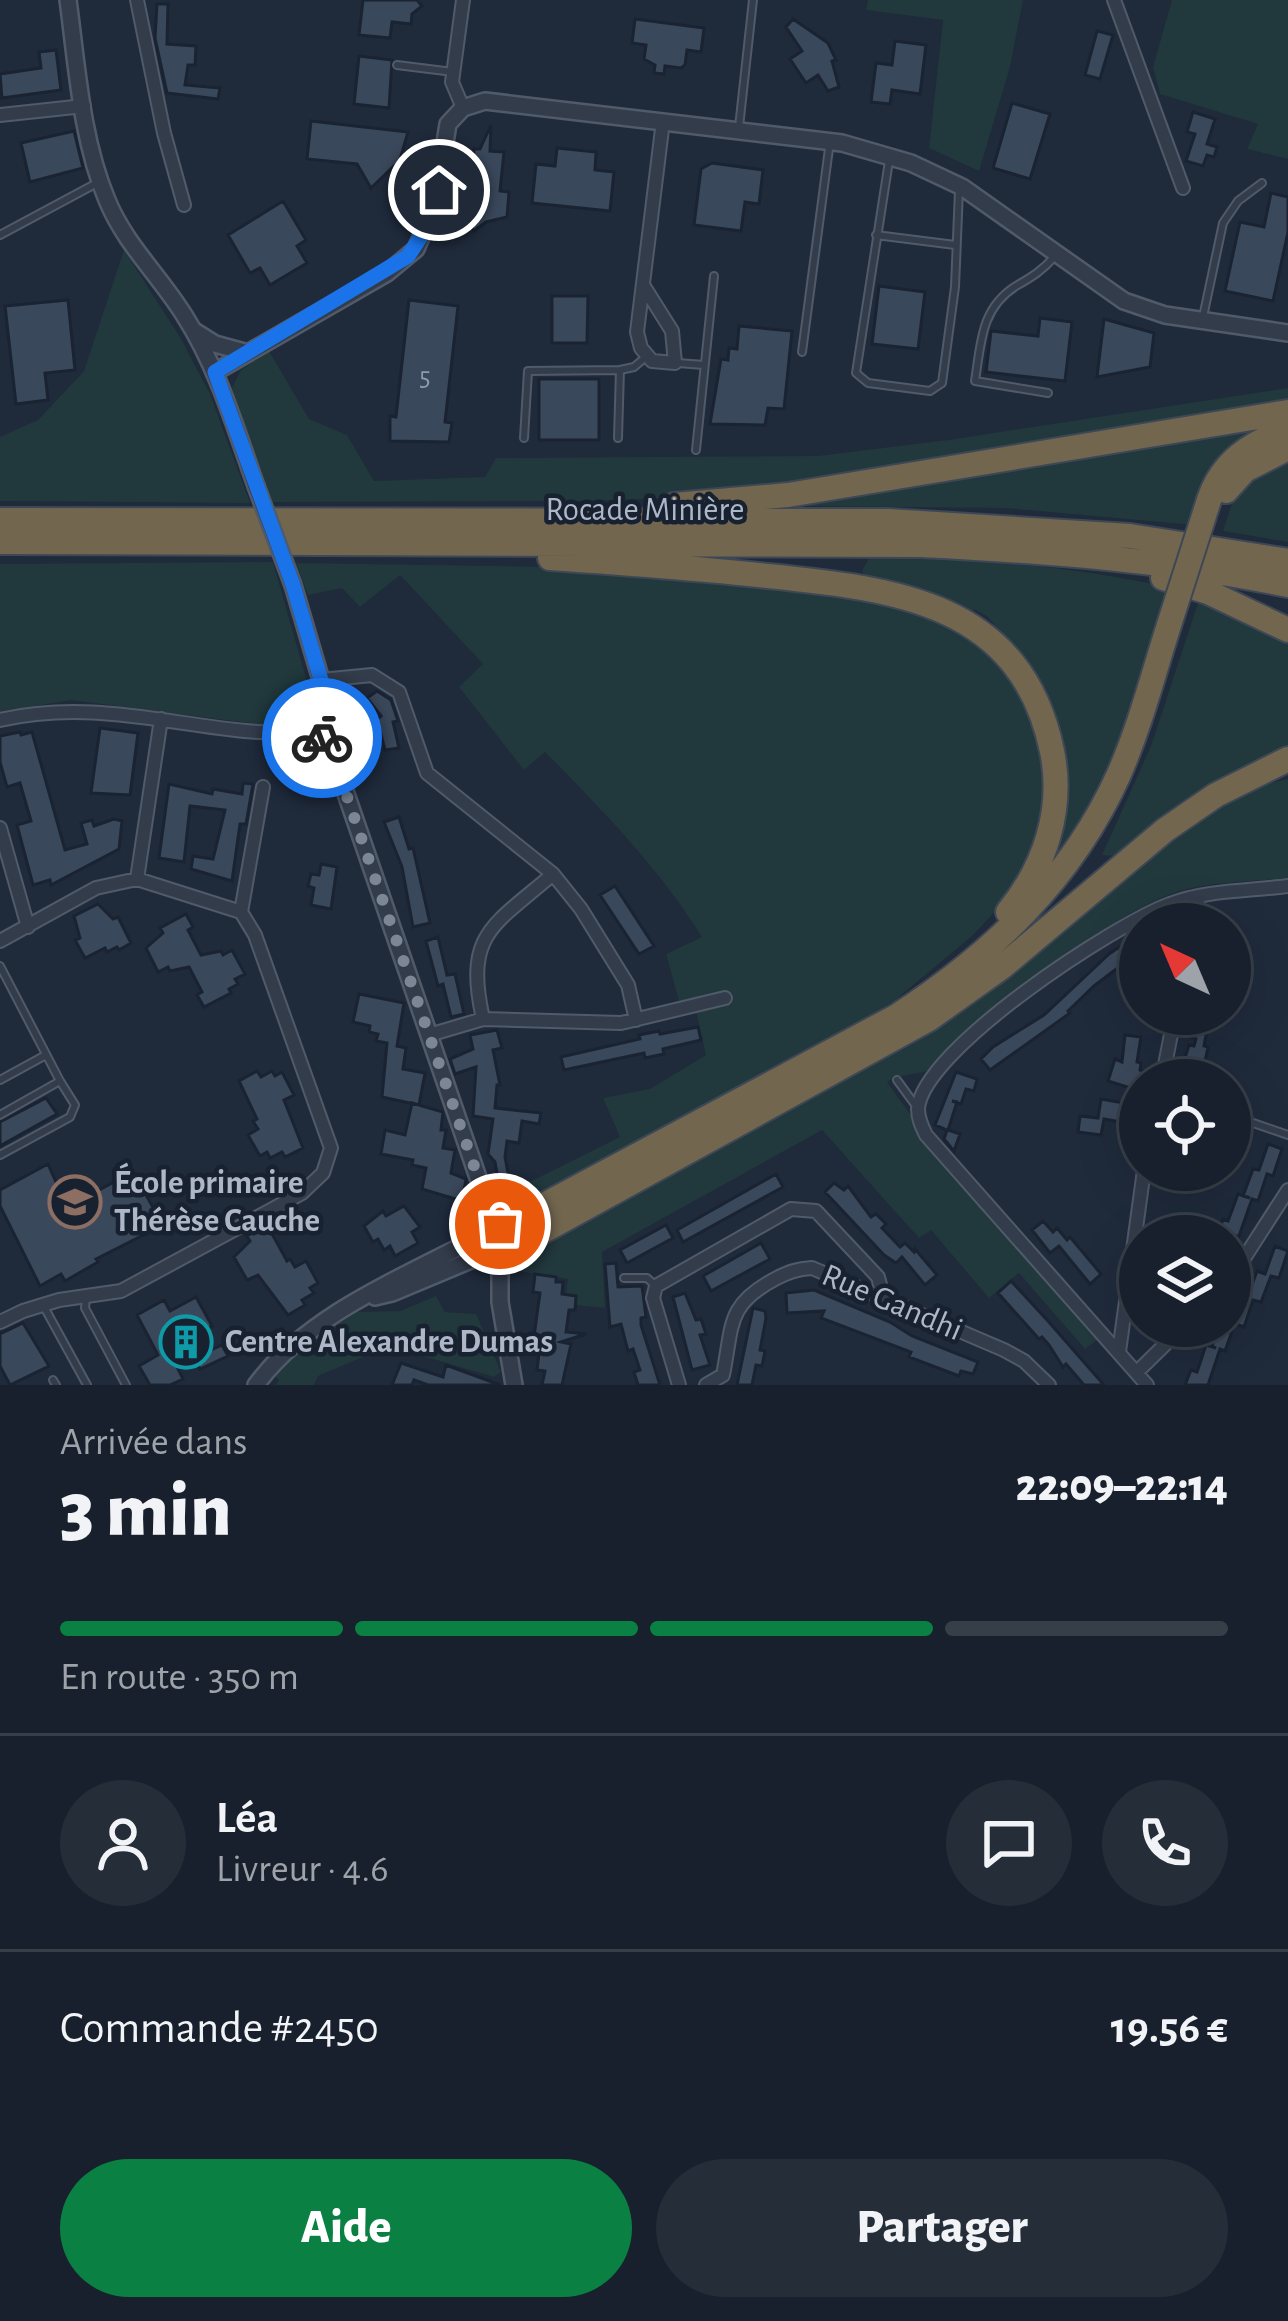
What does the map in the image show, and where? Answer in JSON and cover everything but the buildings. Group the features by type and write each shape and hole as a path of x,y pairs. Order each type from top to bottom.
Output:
{"highway":[{"path":"579,520 606,510 809,492 1288,412"},
{"path":"1017,956 1073,882 1120,806 1222,472 1240,452 1288,429"},
{"path":"1214,502 1245,470 1288,448"},
{"name":"Rocade Minière","path":"0,520 888,521 1063,529 1288,561"},
{"name":"Rocade Minière","path":"0,542 921,545 1176,564 1288,585"},
{"path":"478,543 499,554 733,572 882,590 949,611 998,647 1031,691 1049,737 1054,763 1052,824 1044,852 1019,898 949,982"},
{"path":"1124,559 1129,568 1208,592 1288,630"},
{"path":"819,1070 949,982 1034,906 1082,841 1126,755 1175,627"},
{"path":"496,1242 819,1070 943,1010 1017,956 1165,830 1288,759"},
{"path":"1250,777 1288,771"}],"street":[{"path":"68,0 100,181 129,242 194,331 215,372 293,585 321,680 319,732 332,753 496,1242 514,1385"},
{"path":"137,0 184,206"},
{"path":"463,0 453,90 464,108"},
{"path":"1114,0 1183,188"},
{"path":"215,372 387,273 416,249 430,223 439,190 448,124 464,108 485,101 830,141 891,156 959,186 1124,302 1165,315 1288,333"},
{"path":"0,115 84,106"},
{"path":"644,285 672,332 675,363 647,356 637,332 663,121"},
{"path":"194,331 215,344 248,352"},
{"path":"321,680 371,675 392,684 405,703 416,751 427,773 553,874 581,909 628,985 636,1019"},
{"path":"0,719 73,709 263,734 319,732"},
{"path":"137,879 161,719"},
{"path":"241,912 263,787"},
{"path":"0,828 28,927"},
{"path":"483,1019 477,970 482,940 553,874"},
{"path":"0,941 96,888 137,879 241,912 255,935 331,1148 326,1167 302,1192 162,1272 121,1292 2,1317"},
{"path":"1147,1385 926,1136 918,1110 939,1068 1004,1009 1115,931 1173,902 1288,886"},
{"path":"1198,903 1199,898"},
{"path":"429,1035 483,1019 621,1023 725,998"},
{"path":"1251,1247 1288,1190"},
{"path":"1119,1352 1141,1191"},
{"path":"679,1385 653,1298 656,1286 791,1209 816,1211 878,1277 884,1300"},
{"path":"256,1385 298,1339 366,1298 392,1293 496,1242"},
{"name":"Rue Gandhi","path":"706,1385 723,1376 738,1306 746,1294 795,1269 812,1268 1004,1350 1049,1385"},
{"path":"1137,1372 1163,1347"}],"lane":[{"path":"739,130 753,0"},
{"path":"397,65 453,72"},
{"path":"802,352 830,141"},
{"path":"891,156 856,373 868,383 930,392 942,383 955,287 959,186"},
{"path":"0,235 100,181"},
{"path":"1202,321 1223,223 1238,201 1262,183"},
{"path":"876,235 955,244"},
{"path":"1048,393 974,381 984,320 996,300 1036,276 1055,256"},
{"path":"696,450 714,276"},
{"path":"524,438 528,370 620,370 634,367 647,356"},
{"path":"675,363 704,365"},
{"path":"618,438 620,370"},
{"path":"0,966 75,1106 70,1117 0,1155"},
{"path":"0,1080 45,1055"},
{"path":"897,1080 918,1110"},
{"path":"0,1115 60,1081"},
{"path":"1251,1122 1288,1135"},
{"path":"624,1278 647,1278 656,1286"},
{"path":"86,1298 85,1308 126,1385"},
{"path":"44,1305 87,1385"}],"green space":[{"path":"868,0 1023,0 1010,67 979,171 929,148 943,20 866,10"},
{"path":"1172,0 1288,0 1288,159 1247,149 1258,124 1160,94 1153,67"},
{"path":"124,250 210,394 250,503 0,501 0,437 38,420 84,371"},
{"path":"269,351 309,419 347,435 374,481 485,477 496,458 818,456 1288,388 1288,409 707,496 272,502 232,388 241,370"},
{"path":"1259,426 1261,431 1194,525 1006,508 791,506"},
{"path":"1288,455 1288,542 1223,531 1238,485"},
{"path":"870,556 1024,565 1175,589 1117,768 1056,851 1058,814 1021,659 988,617 976,610 959,610 867,582 862,571"},
{"path":"273,562 311,696 298,721 272,726 71,700 0,712 0,564"},
{"path":"296,563 551,567 860,590 947,617 1000,663 1035,719 1048,787 1035,852 1006,900 971,937 894,1001 525,1205 514,1204 498,1191 518,1188 620,1137 603,1098 650,1089 706,1055 694,1002 680,1005 666,954 702,937 648,863 545,752 524,770 459,687 483,664 400,575 360,607 342,588 308,595"},
{"path":"1200,597 1288,639 1288,752 1115,856 1102,855 1151,746"},
{"path":"1288,779 1288,878 1204,886 1151,903 1119,903 1119,921 1046,969 930,1070 887,1082 919,1134 1097,1340 1085,1349 1019,1273 989,1298 931,1230 919,1238 822,1130 602,1252 605,1308 575,1305 576,1296 566,1294 568,1279 518,1271 523,1259 541,1246 950,1020 1011,976 1178,829 1249,790"},
{"path":"436,1296 445,1312 476,1314 501,1372 494,1377 389,1346 318,1376 314,1385 276,1385 279,1380 273,1374 307,1342 358,1312 400,1311"}],"way so far":[{"path":"322,738 332,753 494,1224 500,1224"}],"place":[{"name":"École primaire Thérèse Cauche","path":"75,1202"},
{"name":"Centre Alexandre Dumas","path":"186,1342"}],"route":[{"path":"322,738 321,680 293,585 215,372 387,273 408,256 430,223 439,190"}]}
